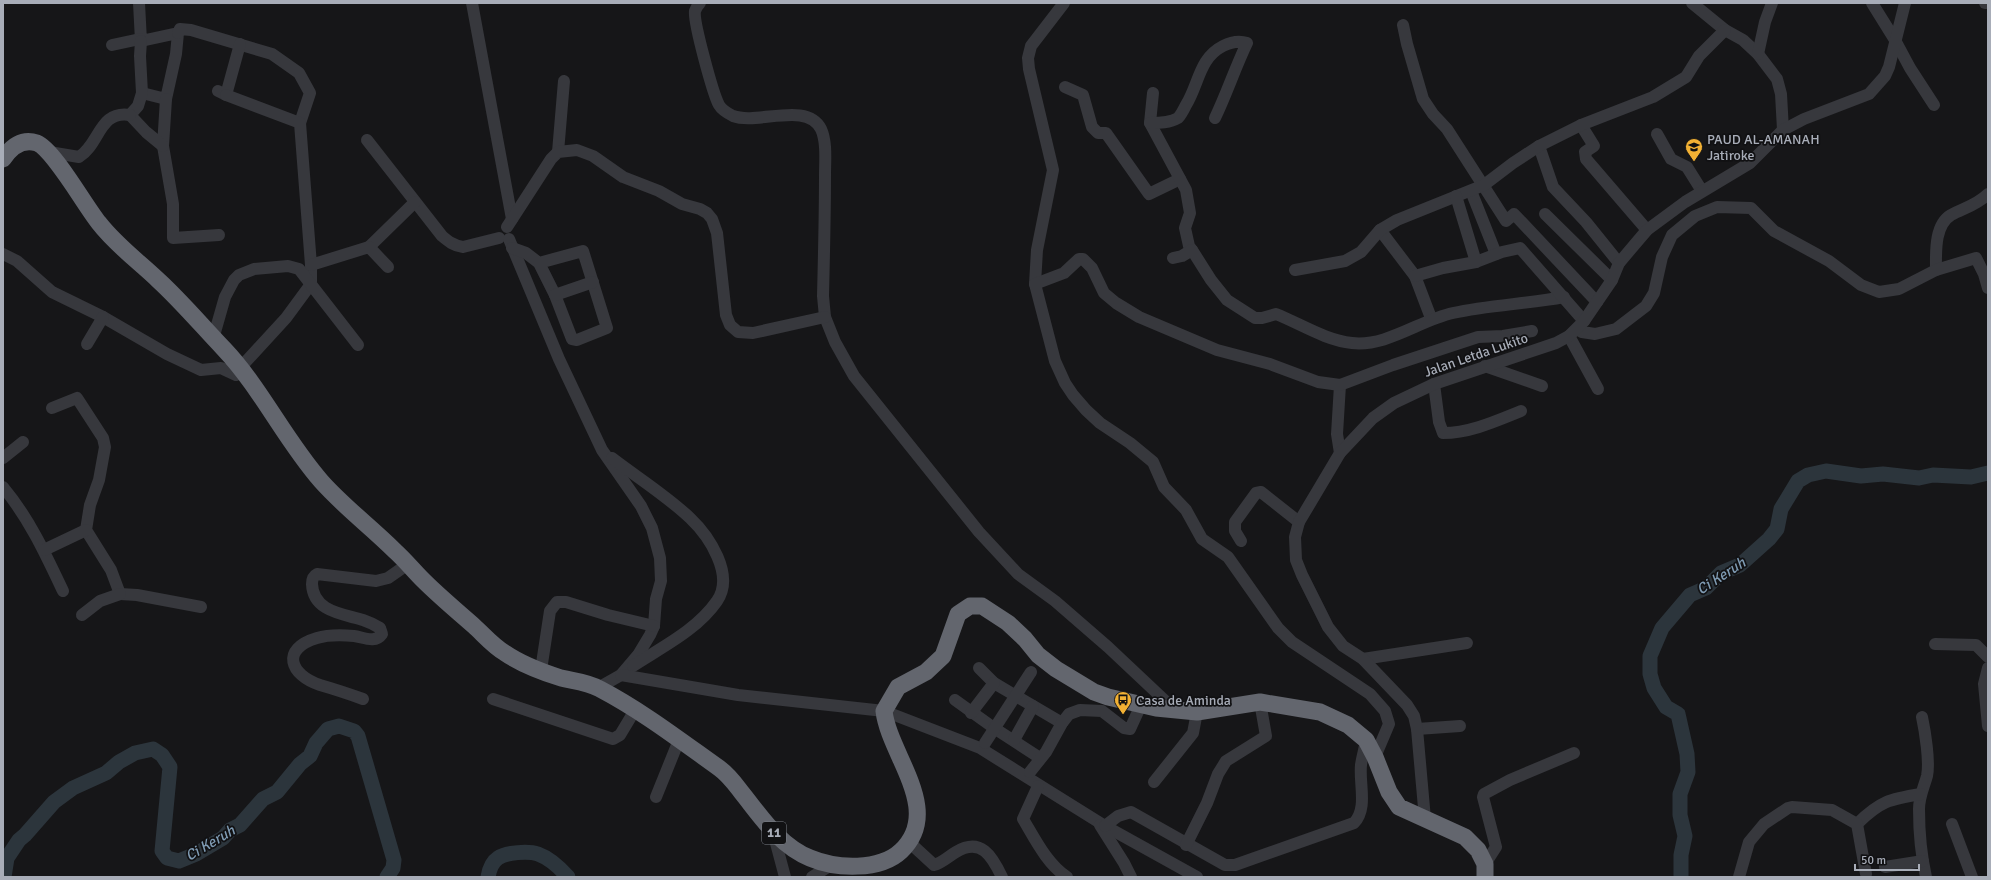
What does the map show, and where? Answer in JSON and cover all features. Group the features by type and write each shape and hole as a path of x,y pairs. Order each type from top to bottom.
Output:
{"highway":[{"name":"11","path":"4,156 13,147 22,142 33,142 41,145 49,152 56,160 86,206 117,245 159,280 242,370 296,449 321,482 492,644 505,654 541,670 598,688 635,710 730,777 773,832 787,845 807,857 831,865 870,864 889,861 909,842 917,824 916,801 905,766 889,733 884,711"},
{"path":"884,711 898,687 926,672 943,656 958,614 964,609 976,605 982,606 996,613 1025,638 1038,655 1070,679 1094,692 1141,705 1176,712 1196,712 1260,702 1320,712 1348,725 1366,740 1395,802 1404,811 1465,838 1478,850 1485,870"}],"street":[{"path":"130,115 138,106 142,93 139,3"},
{"path":"472,3 508,234 559,359 602,450 642,506 652,528 660,558 660,581 654,626 638,655 621,675"},
{"path":"700,3 695,12 697,29 714,92 720,106 725,112 745,120 787,114 798,115 814,122 821,129 825,157 823,296 825,317 835,342 854,376 979,532 1018,574 1055,601 1108,647 1176,712"},
{"path":"1064,3 1031,46 1028,58 1029,69 1053,170 1037,250 1035,284 1055,361 1065,383 1086,410 1153,462 1164,487 1186,510 1202,539 1228,558 1241,574 1278,628 1292,642 1370,694 1385,711 1390,724 1375,757"},
{"path":"1692,3 1725,30 1743,40 1758,54 1777,79 1780,88 1783,130"},
{"path":"1758,54 1765,22 1772,3"},
{"path":"1872,3 1910,68 1934,105"},
{"name":"Jalan Letda Lukito","path":"1425,819 1417,729 1414,716 1408,705 1363,659 1343,646 1328,627 1296,560 1295,537 1299,522 1325,476 1331,470 1340,453 1373,418 1394,402 1434,384 1551,345 1576,328 1612,280 1619,263 1647,230 1702,191 1750,163 1783,130 1804,119 1869,94 1884,76 1889,67 1905,3"},
{"path":"1403,24 1406,44 1423,100 1433,114 1447,128 1506,221 1514,214 1597,302"},
{"path":"3,249 52,292 103,317 167,354 201,370 221,368 236,374 242,370 286,318 311,284 311,265 300,123 310,93 298,73 272,54 191,30 180,29 166,98 163,146 173,204 173,238 219,235"},
{"path":"1295,270 1345,261 1361,252 1380,230 1397,220 1484,185 1539,146 1581,125 1653,97 1686,77 1699,56 1725,30"},
{"path":"112,45 178,33"},
{"path":"1150,123 1162,123 1177,118 1192,95 1204,63 1212,53 1229,43 1247,43 1233,71 1225,97 1215,118"},
{"path":"240,44 222,93 300,123"},
{"path":"367,140 442,236 456,246 478,244 508,234 538,178 558,152 564,82"},
{"path":"1065,87 1083,95 1092,127 1098,133 1106,134 1149,194 1180,179"},
{"path":"142,93 166,98"},
{"path":"1153,93 1150,123 1186,190 1190,203 1190,213 1185,228 1189,246 1211,280 1227,300 1255,318 1262,318 1276,314 1334,340 1354,344 1381,339 1431,318 1454,312 1564,297"},
{"path":"49,152 79,157 87,150 103,127 113,116 119,114 130,115 146,132 163,146"},
{"path":"1581,125 1594,146 1585,152 1586,159 1647,230"},
{"path":"1657,134 1671,158 1687,167 1702,191"},
{"path":"1539,146 1553,187 1586,222 1619,263"},
{"path":"558,152 577,150 593,156 623,177 660,191 682,204 700,208 707,213 712,219 717,233 726,315 730,325 738,332 753,333 825,317"},
{"path":"1471,191 1496,254"},
{"path":"1936,270 1936,245 1941,228 1949,216 1981,201 1988,194"},
{"path":"1456,196 1476,262"},
{"path":"311,265 369,247 415,202"},
{"path":"1576,328 1582,332 1594,334 1616,329 1631,319 1646,306 1654,294 1662,257 1672,235 1695,216 1717,208 1751,208 1774,231 1829,261 1861,285 1879,292 1898,289 1936,270 1976,258 1984,274 1988,288"},
{"path":"1545,214 1612,280"},
{"path":"1380,230 1415,276 1431,318"},
{"path":"508,234 526,253 539,263 555,295 572,339 577,340 605,330 607,324 583,251 539,263"},
{"path":"369,247 388,267"},
{"path":"1415,276 1442,268 1476,262 1496,254 1520,248 1564,297 1598,389"},
{"path":"1173,258 1182,256 1192,250"},
{"path":"3,254 17,261"},
{"path":"1035,284 1064,273 1079,259 1083,259 1092,268 1104,293 1116,304 1139,317 1217,350 1270,364 1318,382 1340,385 1408,359 1478,337 1503,336 1532,331"},
{"path":"213,339 225,297 234,280 239,275 254,269 294,266 299,269 358,346"},
{"path":"555,295 593,282"},
{"path":"88,344 103,317"},
{"path":"1485,366 1542,386"},
{"path":"1434,384 1439,422 1443,433 1456,433 1476,428 1521,412"},
{"path":"1340,385 1337,434 1340,453"},
{"path":"52,408 78,398 103,438 105,447 99,480 90,505 86,530 112,570 120,594"},
{"path":"3,458 23,442"},
{"path":"598,688 621,675 700,621 719,600 723,587 723,574 715,549 690,518 602,450"},
{"path":"3,487 18,504 44,550 63,591"},
{"path":"1241,541 1234,531 1235,522 1256,493 1261,492 1299,522"},
{"path":"44,550 86,530"},
{"path":"364,699 310,681 298,671 293,662 292,656 295,650 306,642 318,637 354,636 367,640 377,638 382,634 380,628 365,620 330,611 319,601 312,588 312,581 314,575 317,574 376,581 388,578 408,564"},
{"path":"82,616 100,601 120,594 202,607"},
{"path":"541,670 550,611 557,602 566,602 608,615 654,626"},
{"path":"1363,659 1467,644"},
{"path":"1935,644 1976,645 1988,657"},
{"path":"978,668 994,683 1062,723"},
{"path":"1988,668 1984,684 1988,726"},
{"path":"985,743 1031,672"},
{"path":"621,675 738,695 884,711 980,748 1038,786 1197,877"},
{"path":"971,713 994,683"},
{"path":"493,699 613,739 620,735 635,710"},
{"path":"955,700 971,713 1040,758"},
{"path":"1186,844 1208,803 1218,774 1226,761 1266,736 1260,702"},
{"path":"1030,772 1046,752 1062,723 1069,714 1080,710 1102,711 1124,728 1130,729 1141,705"},
{"path":"1014,740 1033,706"},
{"path":"1154,782 1193,733 1196,712"},
{"path":"1922,717 1925,733 1927,774 1921,794 1919,808 1923,861 1926,877"},
{"path":"1417,729 1460,726"},
{"path":"656,797 679,740"},
{"path":"1101,823 1131,812 1225,865 1235,865 1354,823 1359,818 1362,806 1361,765 1366,740"},
{"path":"1485,870 1496,847 1483,797 1484,794 1510,780 1574,753"},
{"path":"1038,786 1023,819 1039,847 1060,872 1067,877"},
{"path":"1857,824 1869,812 1890,799 1921,794"},
{"path":"1739,877 1749,842 1764,824 1788,808 1792,807 1832,810 1857,824 1860,833 1866,874"},
{"path":"1101,823 1131,877"},
{"path":"1952,824 1972,877"},
{"path":"773,832 785,877"},
{"path":"909,842 934,865 964,847 979,847 987,851 1002,877"},
{"path":"1884,867 1923,861"},
{"path":"812,877 831,865"}],"waterway":[{"name":"Ci Keruh","path":"1681,877 1681,855 1685,836 1680,815 1680,794 1688,772 1687,754 1678,714 1666,707 1654,688 1650,674 1650,656 1662,628 1690,595 1706,588 1721,573 1740,565 1769,539 1777,529 1781,509 1798,481 1808,475 1826,471 1861,476 1883,474 1919,478 1933,475 1971,477 1988,473"},
{"name":"Ci Keruh","path":"4,877 7,858 19,840 54,802 73,788 106,773 119,762 135,753 153,749 162,755 170,767 162,851 167,858 179,861 196,854 223,838 230,830 240,825 263,799 277,792 300,764 310,756 316,743 328,729 339,726 354,731 358,736 394,860 393,868 387,877"},
{"name":"Ci Keruh","path":"488,877 492,864 498,858 506,854 523,852 538,854 546,858 568,877"}],"place":[{"name":"PAUD AL-AMANAH Jatiroke","path":"1694,162"},
{"name":"Casa de Aminda","path":"1123,715"}]}
